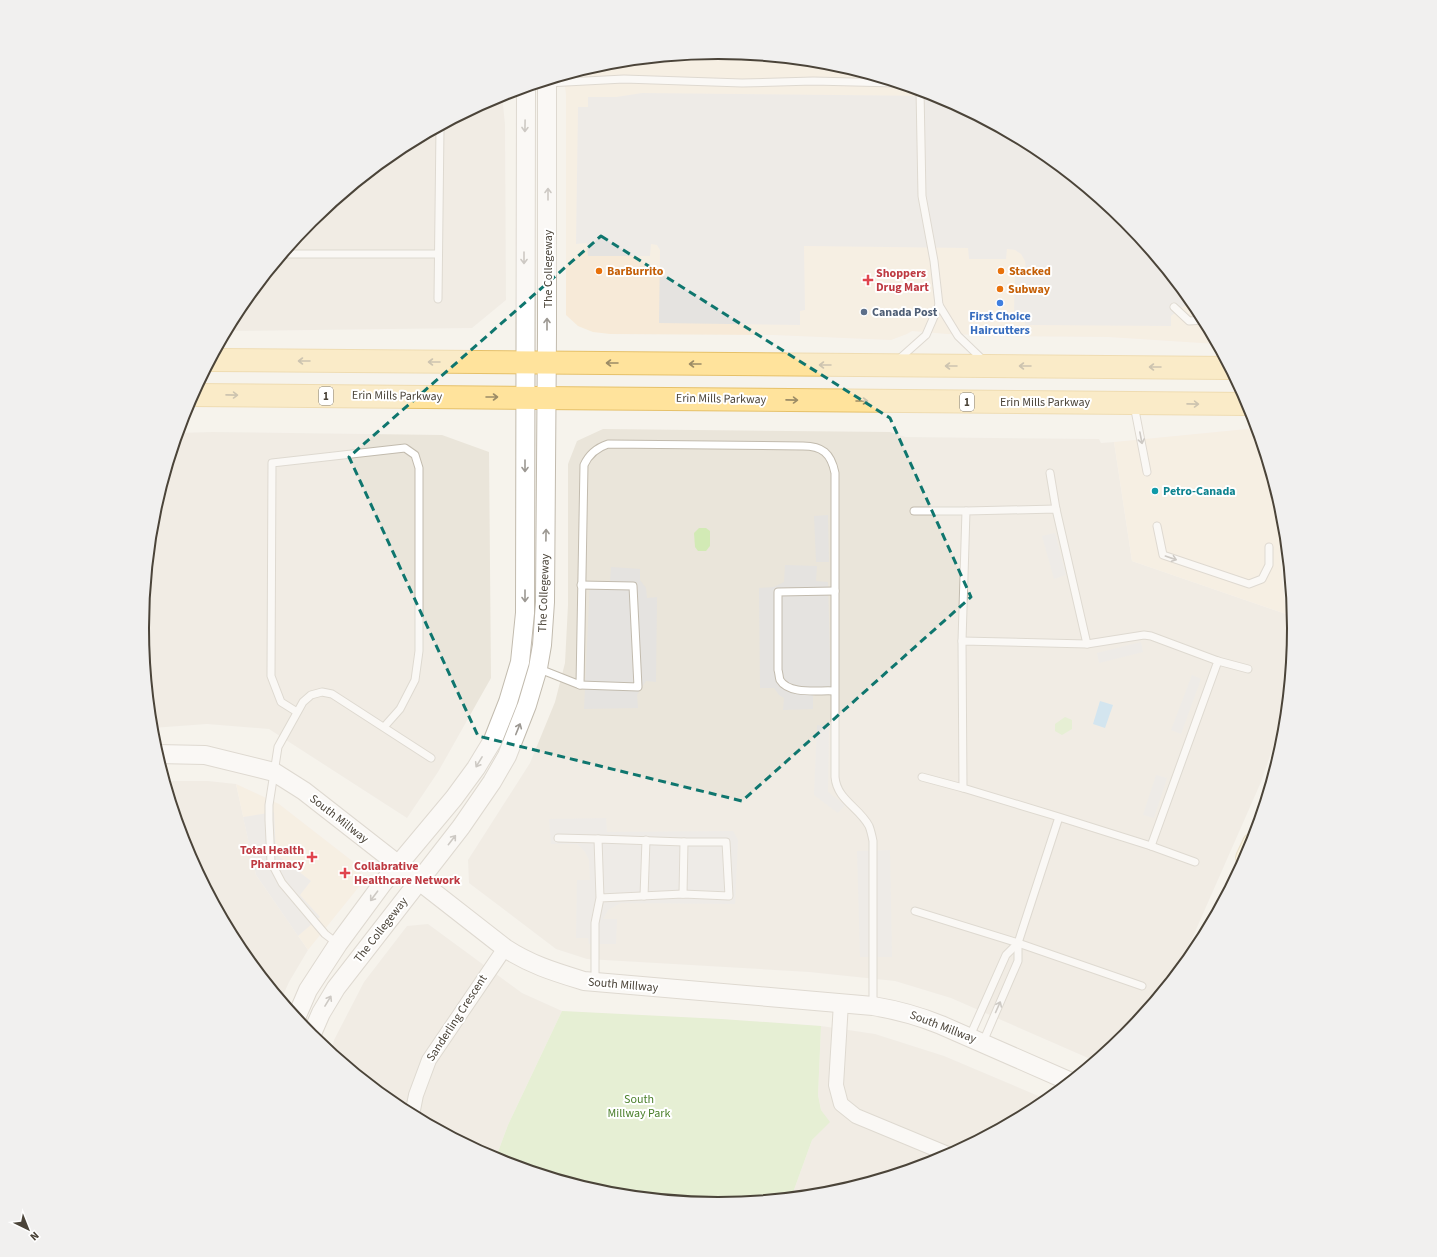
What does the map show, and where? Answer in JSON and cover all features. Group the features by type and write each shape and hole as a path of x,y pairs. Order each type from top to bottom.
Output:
{"main road":[{"path":"217,360 1224,368"},
{"name":"Erin Mills Parkway","path":"200,394 1242,404"}],"street":[{"name":"The Collegeway","path":"298,1013 308,990 338,944 384,883 454,798 476,768 492,740 508,702 542,645 545,602 547,398 545,86"},
{"name":"The Collegeway","path":"314,1029 321,1013 336,988 461,827 492,782 507,756 527,704 529,665 525,613 524,398 526,92"},
{"name":"South Millway","path":"163,754 205,755 274,772 304,791 398,866 505,948 521,958 543,968 595,983 873,1006 920,1016 1066,1080"},
{"name":"Sanderling Crescent","path":"413,1109 416,1095 429,1060 505,948"},
{"path":"841,1003 836,1085 841,1104 856,1116 943,1152"}],"lane":[{"path":"560,81 624,79 742,83 813,81 881,83"},
{"path":"920,96 922,196 934,261 939,305 958,336 990,366"},
{"path":"438,299 440,132"},
{"path":"289,254 438,254"},
{"path":"892,366 926,335 939,305"},
{"path":"1174,307 1189,321 1197,320"},
{"path":"1134,403 1147,472"},
{"path":"580,685 584,466 587,458 600,447 608,444 815,446 821,449 831,460 834,466 835,479 835,784 842,797 868,825 873,841 873,1006"},
{"path":"297,712 281,702 271,676 272,462 405,448 415,455 419,468 419,651 414,680 400,709 384,727"},
{"path":"1050,473 1056,509 1087,644"},
{"path":"914,511 1056,509"},
{"path":"963,788 962,641 966,511"},
{"path":"1157,526 1163,555 1249,584 1262,579 1269,565 1269,547"},
{"path":"529,665 580,685 638,687 633,586 581,585"},
{"path":"834,691 795,690 787,687 780,679 778,670 778,592 835,591"},
{"path":"962,641 1087,644 1144,634 1218,661 1248,669"},
{"path":"1151,846 1218,661"},
{"path":"338,944 325,934 282,883 270,862 269,806 278,747 302,702 311,695 322,692 332,694 431,758"},
{"path":"922,777 1058,817 1151,846 1195,862"},
{"path":"976,1040 1018,961 1018,944 1058,817"},
{"path":"558,838 726,842 729,896 683,894 600,898"},
{"path":"595,983 595,923 600,898 598,839"},
{"path":"644,896 646,840"},
{"path":"683,894 684,842"},
{"path":"916,911 1142,986"},
{"path":"976,1040 1006,955 1018,944"}],"highlighted area":[{"path":"601,236 890,418 971,597 742,801 478,736 349,457"}],"shaded area":[{"path":"718,59 756,60 830,70 866,78 902,89 936,102 1003,135 1035,155 1094,200 1147,253 1192,312 1212,344 1108,337 995,336 912,331 891,340 773,335 610,334 593,332 578,326 566,315 566,95 564,80 571,78 644,64 681,60"},
{"path":"642,93 920,96 970,118 1003,135 1035,155 1065,177 1094,200 1147,253 1188,306 1184,306 1171,316 1171,326 1025,325 1025,313 1014,312 1015,268 1026,269 1025,261 1021,254 1015,250 1007,249 1006,259 969,259 968,248 804,246 805,310 800,311 800,325 659,323 660,250 657,245 651,244 650,256 588,256 587,243 576,244 578,107 588,107 588,97 616,97"},
{"path":"503,101 505,124 506,300 472,328 233,331 245,312 290,253 343,200 402,155 434,135"},
{"path":"603,429 890,432 905,437 1099,439 1101,443 1114,442 1132,561 1286,614 1286,648 1281,710 1273,747 1261,782 1185,955 1147,1004 1094,1057 1091,1059 951,998 895,981 809,972 587,959 556,949 469,883 468,860 530,763 555,702 565,663 568,605 568,464 577,441"},
{"path":"1252,429 1269,481 1277,517 1280,538 1280,558 1286,614 1132,561 1114,442"},
{"path":"184,433 442,435 489,452 491,678 438,772 407,818 269,729 207,724 158,728 150,666 150,591 160,517 168,481"},
{"path":"828,515 829,562 816,562 814,516"},
{"path":"1055,533 1066,575 1054,579 1042,536"},
{"path":"785,565 817,566 816,581 828,582 831,694 813,694 813,709 783,710 784,698 779,695 774,688 760,688 759,588 774,587 784,582"},
{"path":"611,567 640,569 640,580 646,588 647,598 657,597 656,682 646,681 637,695 638,708 584,709 590,581 610,582"},
{"path":"1141,642 1143,652 1099,663 1097,653"},
{"path":"1192,675 1201,679 1181,734 1171,730"},
{"path":"817,725 829,727 828,792 845,805 838,813 814,795"},
{"path":"1156,775 1167,778 1154,818 1143,815"},
{"path":"170,781 208,781 236,784 256,875 308,950 289,982 283,995 245,945 225,913 192,846"},
{"path":"236,784 279,804 360,867 362,883 308,950 256,875"},
{"path":"274,812 276,854 311,881 300,895 320,917 298,936 256,875 243,817"},
{"path":"606,818 607,832 733,831 738,840 735,904 621,903 608,910 603,919 617,919 616,944 589,944 588,938 576,938 577,880 590,880 589,860 585,852 577,844 551,844 549,819"},
{"path":"890,850 892,957 860,957 857,851"},
{"path":"428,924 522,993 562,1011 508,1125 497,1153 434,1122 402,1102 343,1057 332,1047 334,1040 364,982 407,926"},
{"path":"821,1026 875,1034 944,1056 1041,1097 1003,1122 936,1155 902,1168 866,1179 793,1193 812,1140 829,1122 821,1110 818,1095"}],"green space":[{"path":"699,528 706,528 710,531 710,546 706,551 698,551 695,547 694,533"},
{"path":"1065,717 1072,720 1072,729 1062,735 1055,731 1055,724"},
{"name":"South Millway Park","path":"562,1011 721,1019 821,1026 818,1095 821,1110 830,1122 812,1140 793,1193 756,1197 681,1197 607,1187 571,1179 535,1168 497,1153 508,1125"}],"water":[{"path":"1100,701 1113,705 1105,728 1093,724"}],"place":[{"name":"BarBurrito","path":"599,271"},
{"name":"Stacked","path":"1001,271"},
{"name":"Shoppers Drug Mart","path":"868,280"},
{"name":"Subway","path":"1000,289"},
{"name":"First Choice Haircutters","path":"1000,303"},
{"name":"Canada Post","path":"864,312"},
{"name":"Petro-Canada","path":"1155,491"},
{"name":"Total Health Pharmacy","path":"312,857"},
{"name":"Collabrative Healthcare Network","path":"345,873"}]}
